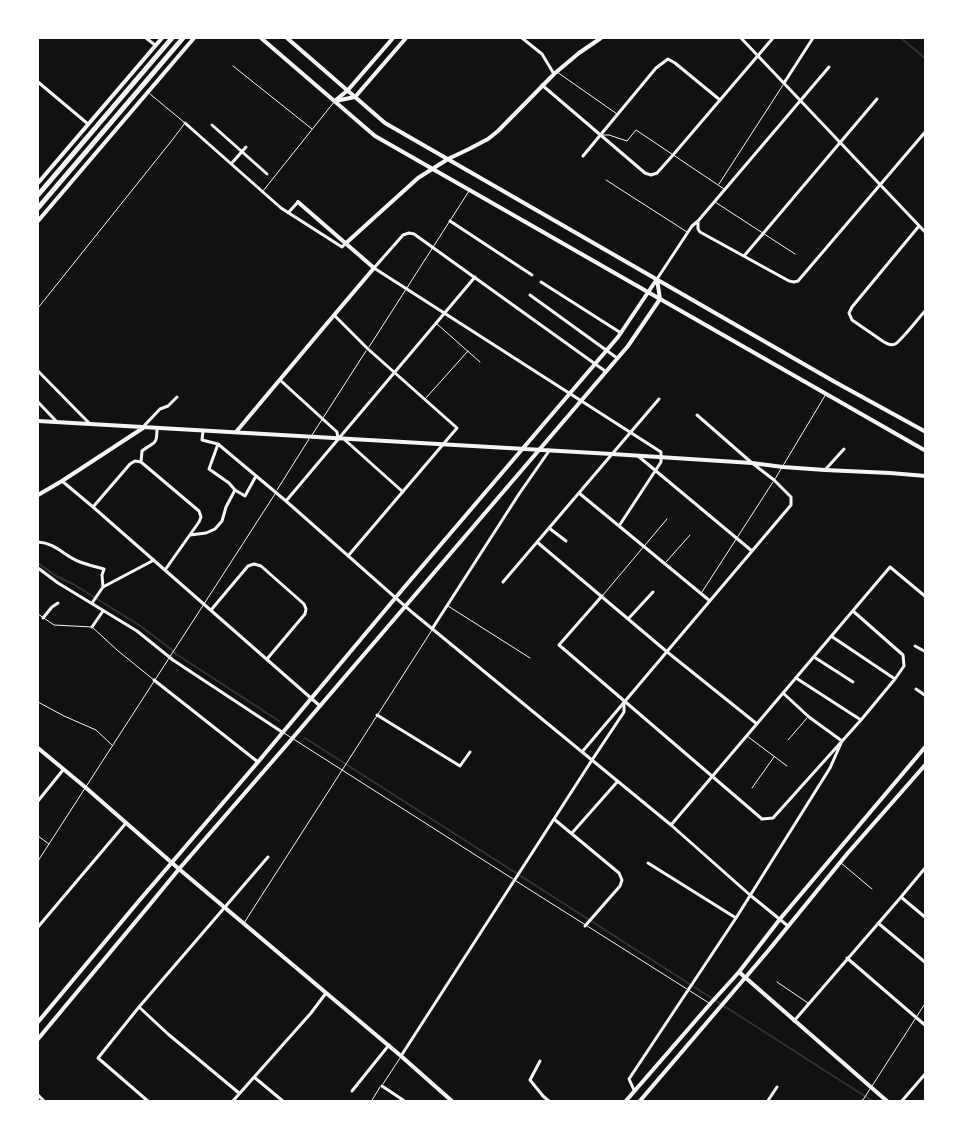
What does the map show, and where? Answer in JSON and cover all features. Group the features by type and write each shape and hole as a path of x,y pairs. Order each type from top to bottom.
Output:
{"highway":[{"path":"38,195 172,38"},
{"path":"38,208 183,38"}],"street":[{"path":"146,38 155,45"},
{"path":"38,183 160,38"},
{"path":"38,221 194,38"},
{"path":"261,38 375,136 926,451"},
{"path":"286,38 385,122 835,382 926,432"},
{"path":"335,101 348,90 393,38"},
{"path":"335,101 356,97 406,38"},
{"path":"522,38 542,54 555,73"},
{"path":"185,123 281,208 342,247 418,178 448,159 488,139 498,131 555,73 601,38"},
{"path":"741,38 926,233"},
{"path":"542,85 648,175 652,175 657,173 774,38"},
{"path":"784,84 813,38"},
{"path":"583,156 656,68 665,60 675,62 720,100"},
{"path":"38,1022 311,697 621,333 687,232 828,67"},
{"path":"38,82 88,124"},
{"path":"744,256 877,99"},
{"path":"212,125 267,174"},
{"path":"698,221 700,232 789,281 798,282 926,131"},
{"path":"231,164 246,146"},
{"path":"288,213 298,202 374,268 661,452 661,462 619,526"},
{"path":"450,221 532,275"},
{"path":"919,226 850,310 850,317 888,345 896,344 926,310"},
{"path":"236,432 374,268 409,233 414,234 606,371"},
{"path":"286,501 475,278"},
{"path":"38,1039 179,869 628,346 660,299 658,279"},
{"path":"541,282 621,333"},
{"path":"530,295 617,358"},
{"path":"334,315 368,349 457,428 348,556"},
{"path":"38,371 91,425"},
{"path":"280,380 337,432 338,439"},
{"path":"38,495 143,428 160,409 168,406 177,397"},
{"path":"503,582 659,399"},
{"path":"38,402 58,422"},
{"path":"582,752 791,505 791,497 774,480 697,414"},
{"path":"38,421 612,454 926,476"},
{"path":"141,462 142,451 153,444 157,438 157,428"},
{"path":"203,431 202,440 218,444 286,501 395,598 671,825 788,926"},
{"path":"345,440 403,492"},
{"path":"218,444 208,469 246,496 256,476"},
{"path":"825,470 844,449"},
{"path":"432,629 549,451"},
{"path":"638,456 752,552"},
{"path":"92,507 130,464 135,461 141,462 199,512 201,517 199,522 165,570"},
{"path":"62,480 320,706"},
{"path":"190,535 215,529 222,521 226,507 235,490"},
{"path":"579,492 710,601"},
{"path":"549,528 566,541"},
{"path":"38,542 56,547 80,562 104,569 102,575 103,586"},
{"path":"537,542 666,651 757,724"},
{"path":"92,603 103,586 154,560"},
{"path":"212,610 248,566 254,564 261,566 304,604 305,614 267,659"},
{"path":"671,825 890,567 926,597"},
{"path":"38,568 58,583 137,631 170,656 282,732"},
{"path":"629,618 653,592"},
{"path":"602,596 559,645 762,819 773,818 862,720 904,666 903,655 853,611"},
{"path":"43,618 58,603"},
{"path":"92,627 103,610"},
{"path":"831,636 895,679"},
{"path":"915,646 926,652"},
{"path":"814,657 853,682"},
{"path":"796,678 862,720"},
{"path":"154,680 266,769"},
{"path":"916,689 926,696"},
{"path":"783,693 809,717 842,742"},
{"path":"401,1056 624,712 624,702"},
{"path":"377,715 460,766 470,752"},
{"path":"634,1090 629,1079 736,918 830,768 842,742"},
{"path":"625,1102 739,972 780,919 926,746"},
{"path":"38,748 389,1045 450,1101"},
{"path":"639,1102 745,978 840,862 926,764"},
{"path":"38,801 63,770"},
{"path":"572,833 618,781"},
{"path":"554,819 619,873 622,880 620,886 586,924"},
{"path":"38,926 126,823"},
{"path":"149,1102 98,1058 139,1007 268,857"},
{"path":"648,864 736,918"},
{"path":"794,1020 926,867"},
{"path":"901,897 926,918"},
{"path":"878,923 926,964"},
{"path":"847,958 926,1026"},
{"path":"739,972 888,1102"},
{"path":"232,1102 311,1013 326,993"},
{"path":"139,1007 168,1034 239,1093"},
{"path":"352,1091 389,1045"},
{"path":"666,1053 674,1061"},
{"path":"540,1061 530,1080 550,1102"},
{"path":"901,1102 926,1073"},
{"path":"254,1076 284,1102"},
{"path":"382,1086 406,1102"},
{"path":"768,1101 777,1087"},
{"path":"38,1095 45,1102"}],"lane":[{"path":"233,66 312,130"},
{"path":"555,73 618,115"},
{"path":"718,185 784,84"},
{"path":"38,308 185,123 148,92"},
{"path":"263,192 335,101"},
{"path":"600,135 609,135 627,141 636,130 725,189"},
{"path":"606,180 687,232"},
{"path":"38,861 470,190"},
{"path":"714,202 795,254"},
{"path":"437,323 480,362"},
{"path":"425,400 468,351"},
{"path":"700,594 783,467 826,394"},
{"path":"602,596 667,519"},
{"path":"665,563 690,535"},
{"path":"447,606 530,658"},
{"path":"38,614 54,625 92,627 154,680"},
{"path":"244,923 432,629"},
{"path":"38,702 96,730 112,745"},
{"path":"788,740 809,717"},
{"path":"282,732 710,1004"},
{"path":"747,736 787,766"},
{"path":"752,788 775,757"},
{"path":"38,836 49,844"},
{"path":"840,862 872,889"},
{"path":"777,982 809,1003"},
{"path":"862,1101 926,1002"},
{"path":"371,1102 401,1056"}],"waterway":[{"path":"901,38 926,59"},
{"path":"38,563 56,576 73,584 139,625 176,654 279,721"},
{"path":"305,738 874,1102"}]}
